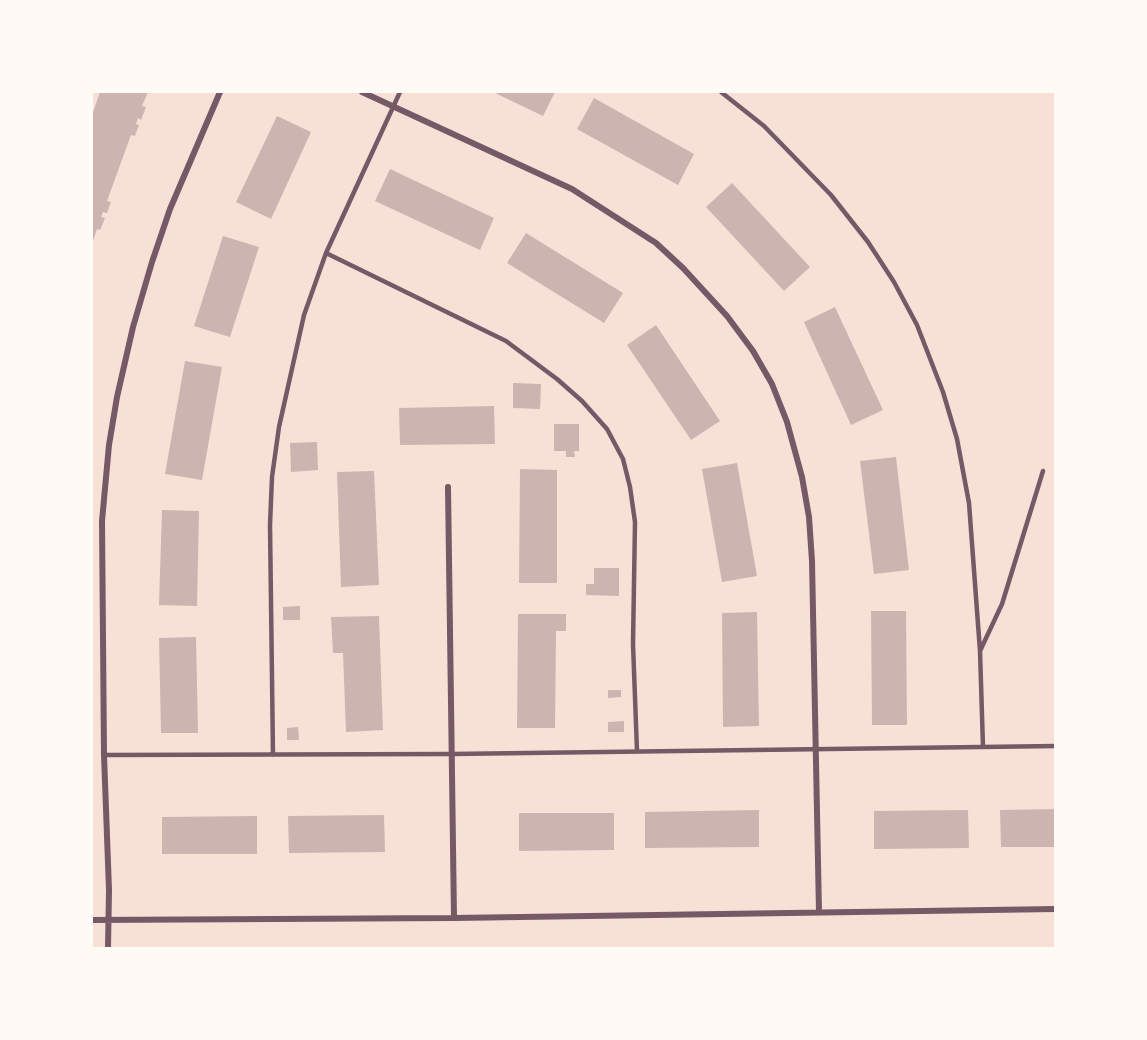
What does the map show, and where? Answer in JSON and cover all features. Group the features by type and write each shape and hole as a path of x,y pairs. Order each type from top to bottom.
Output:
{"street":[{"path":"108,948 109,890 104,755 102,521 109,445 133,327 152,262 174,199 220,92"},
{"path":"362,92 572,189 656,243 683,268 727,316 753,351 772,384 787,422 802,477 812,561 819,912"},
{"path":"448,487 454,918"},
{"path":"92,920 454,918 1056,909"}],"lane":[{"path":"273,755 270,525 272,477 279,427 304,315 326,253 400,92"},
{"path":"721,92 764,126 831,195 868,242 894,282 916,325 943,392 957,440 969,503 980,651 983,747"},
{"path":"326,253 506,341 557,379 582,401 607,429 623,459 635,522 633,644 637,751"},
{"path":"980,651 1002,604 1043,471"},
{"path":"104,755 452,754 1056,746"}],"building":[{"path":"100,92 148,92 142,106 146,107 141,120 138,118 136,124 139,125 135,136 131,135 107,201 111,202 107,213 103,212 101,217 105,218 100,230 97,229 92,244 92,115"},
{"path":"493,92 555,92 543,116"},
{"path":"594,98 694,154 678,185 577,129"},
{"path":"277,116 311,132 271,219 236,202"},
{"path":"390,169 494,218 480,250 375,201"},
{"path":"732,183 810,267 784,291 706,207"},
{"path":"526,233 623,293 604,323 507,263"},
{"path":"223,236 259,247 230,337 194,326"},
{"path":"835,307 883,410 851,425 804,322"},
{"path":"656,325 720,421 691,440 627,345"},
{"path":"185,361 222,367 202,480 165,474"},
{"path":"513,383 541,384 540,409 513,408"},
{"path":"494,406 495,444 400,445 399,408"},
{"path":"554,424 579,424 579,451 574,451 575,457 566,457 566,451 554,451"},
{"path":"317,442 318,470 291,472 290,443"},
{"path":"896,457 909,570 874,574 860,461"},
{"path":"737,463 757,576 722,582 702,469"},
{"path":"520,469 557,470 557,583 519,583"},
{"path":"374,471 379,585 341,587 337,472"},
{"path":"162,510 199,511 197,606 159,605"},
{"path":"594,568 619,568 619,596 586,595 586,584 594,584"},
{"path":"300,606 300,620 283,620 283,607"},
{"path":"871,611 906,611 907,725 872,725"},
{"path":"757,612 759,726 723,727 722,613"},
{"path":"518,614 566,614 566,631 556,631 555,728 517,728"},
{"path":"379,616 383,730 346,732 343,653 333,653 331,617"},
{"path":"196,637 198,733 161,733 159,638"},
{"path":"608,690 621,690 621,697 608,698"},
{"path":"624,721 624,732 608,732 608,722"},
{"path":"298,727 299,740 287,740 287,728"},
{"path":"1056,809 1056,847 1001,847 1000,810"},
{"path":"759,810 759,847 645,848 645,812"},
{"path":"968,810 969,848 874,849 874,811"},
{"path":"519,813 614,813 614,850 519,851"},
{"path":"384,815 385,852 289,853 288,816"},
{"path":"257,816 257,854 162,854 162,817"}]}
